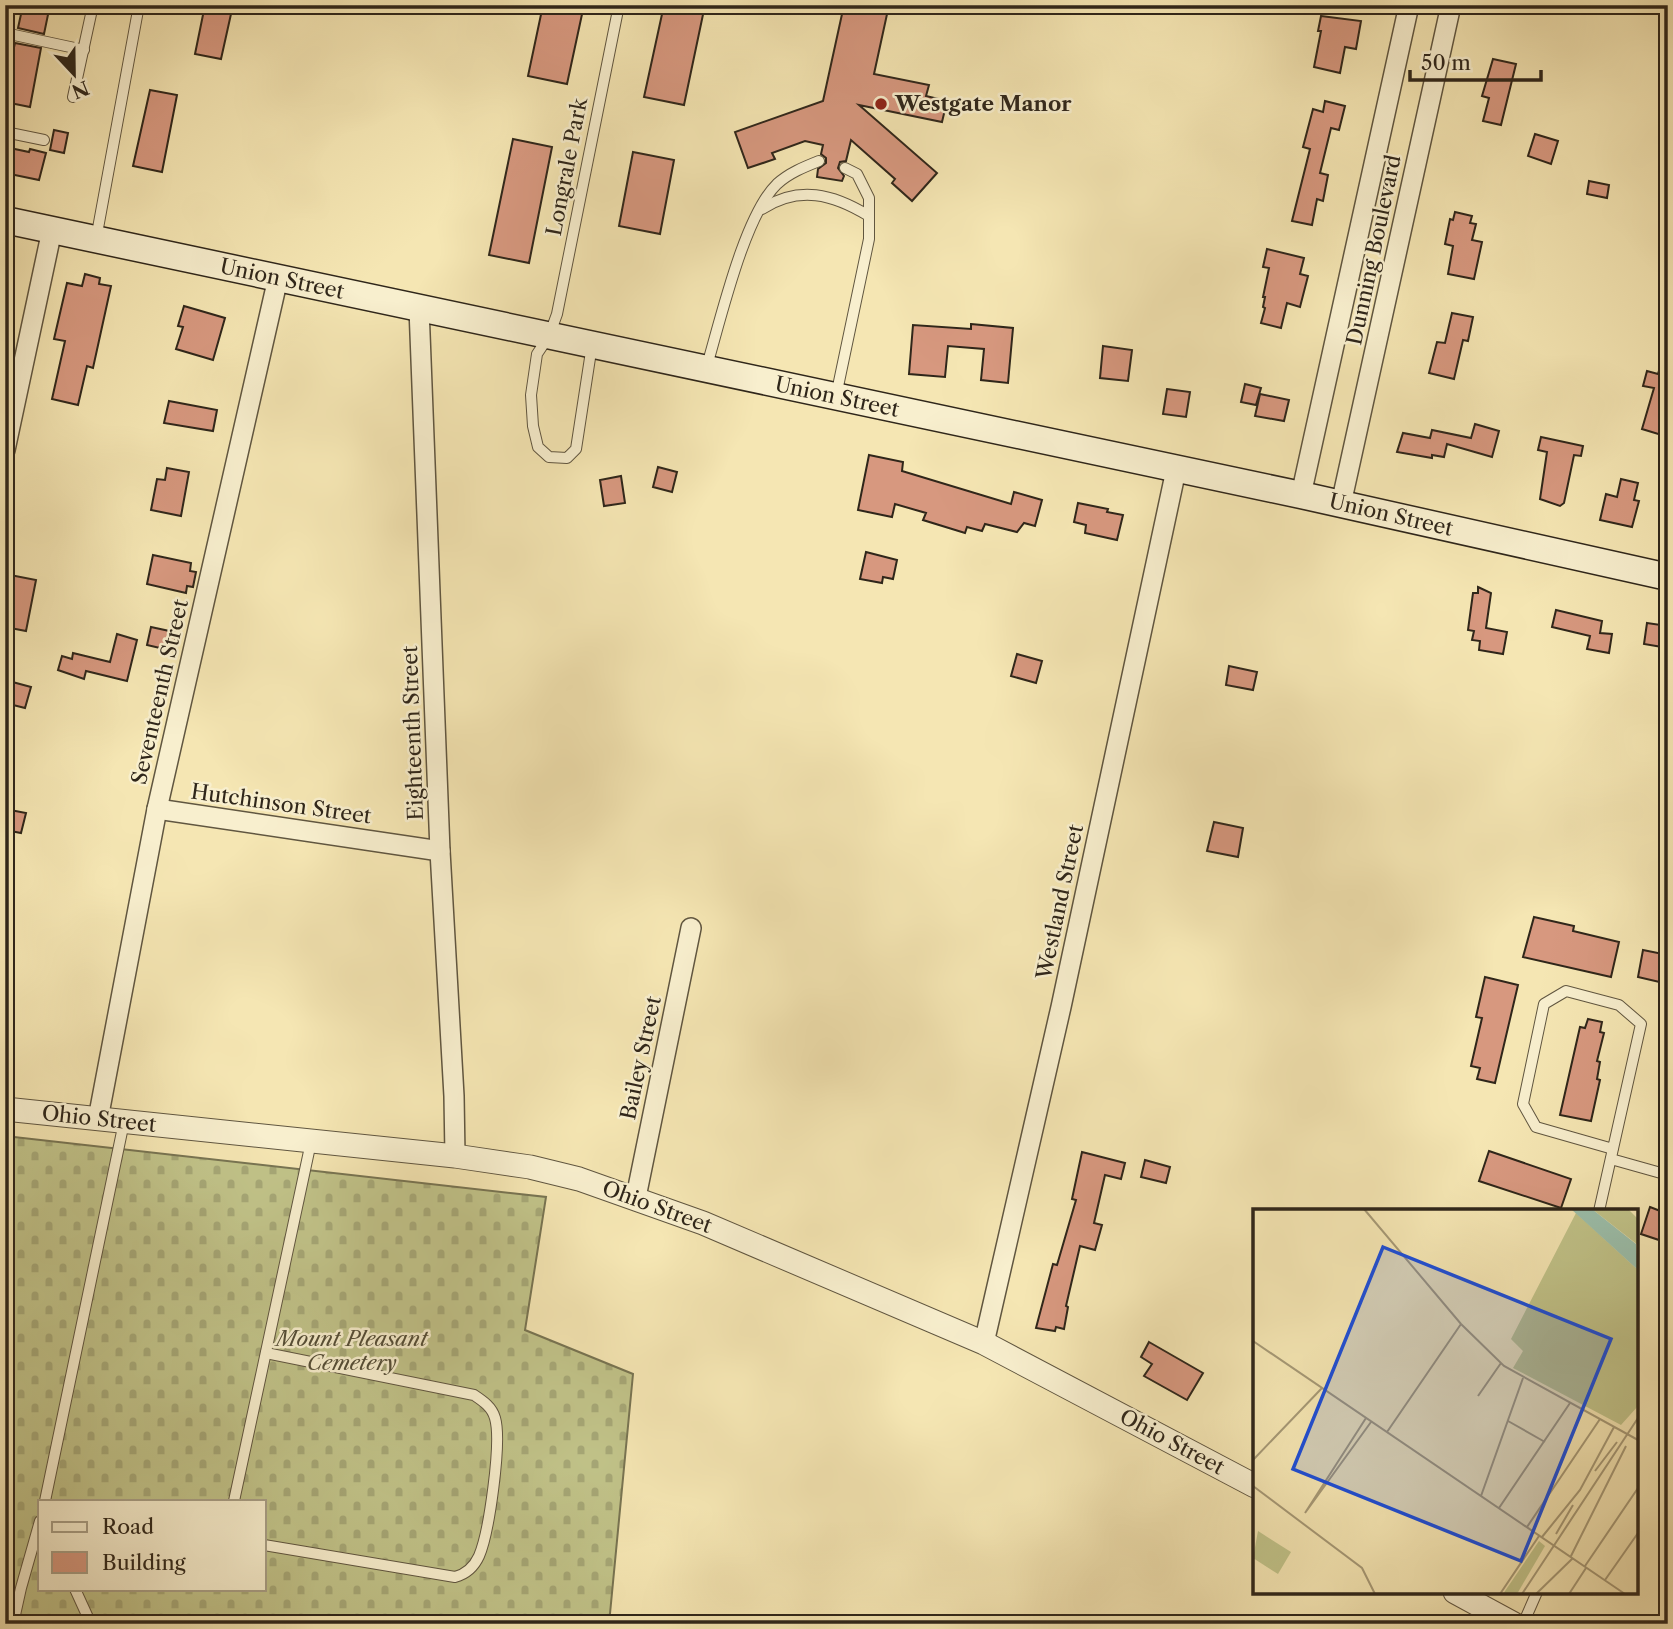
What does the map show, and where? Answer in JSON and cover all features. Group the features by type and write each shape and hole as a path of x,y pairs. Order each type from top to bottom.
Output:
{"main road":[{"name":"Union Street","path":"5,220 1301,495 1668,577"}],"street":[{"name":"Dunning Boulevard","path":"1301,495 1409,5"},
{"name":"Dunning Boulevard","path":"1340,504 1451,5"},
{"path":"5,450 52,230"},
{"name":"Seventeenth Street","path":"99,1119 157,809 278,278"},
{"name":"Eighteenth Street","path":"419,308 455,1156"},
{"name":"Westland Street","path":"984,1343 1061,1007 1176,470"},
{"name":"Hutchinson Street","path":"157,809 440,851"},
{"name":"Bailey Street","path":"636,1197 691,928"},
{"name":"Ohio Street","path":"5,1109 455,1156 555,1173 636,1197 984,1343 1253,1485"},
{"path":"1459,1594 1514,1624"}],"lane":[{"path":"73,97 93,5"},
{"path":"96,239 139,5"},
{"name":"Longrale Park","path":"592,345 576,449 567,458 549,457 538,447 533,426 531,395 537,355 549,336 557,314 619,5"},
{"path":"5,33 84,50"},
{"path":"5,132 44,140"},
{"path":"706,369 757,212 776,185 802,168 819,161"},
{"path":"835,397 869,239 869,198 857,174 845,168"},
{"path":"757,212 779,198 813,194 847,203 869,216"},
{"path":"1599,1209 1611,1154 1641,1024 1619,1006 1566,991 1544,1004 1523,1104 1536,1127 1611,1154 1668,1175"},
{"path":"45,1500 124,1121"},
{"path":"234,1500 311,1141"},
{"path":"266,1353 474,1395 491,1408 497,1428 493,1490 486,1530 480,1554 463,1575 455,1577 266,1545"},
{"path":"13,1624 20,1588 38,1531"},
{"path":"75,1590 91,1624"},
{"path":"1523,1624 1536,1594"}],"green space":[{"name":"Mount Pleasant Cemetery","path":"5,1136 546,1197 525,1330 633,1374 609,1624 5,1624"}],"building":[{"path":"23,5 50,5 44,34 18,28"},
{"path":"205,5 233,5 221,59 195,54"},
{"path":"543,5 584,5 567,84 528,76"},
{"path":"664,5 705,5 684,105 644,97"},
{"name":"Westgate Manor","path":"844,5 889,5 874,74 929,85 926,96 947,101 942,122 859,105 937,173 912,201 892,183 895,179 851,140 846,161 840,162 838,168 844,176 842,181 817,177 818,169 826,163 826,158 821,154 823,145 805,141 772,153 775,159 748,168 735,132 823,101"},
{"path":"1321,16 1361,21 1356,49 1345,47 1340,73 1314,67"},
{"path":"15,43 41,48 30,107 5,102 5,86"},
{"path":"1493,59 1516,64 1501,125 1483,121 1489,98 1482,96"},
{"path":"150,90 177,95 162,172 133,166"},
{"path":"1325,101 1345,106 1339,130 1331,128 1320,173 1328,175 1323,201 1317,199 1312,225 1292,221 1310,149 1303,147 1313,109 1323,112"},
{"path":"54,130 68,133 64,153 50,150"},
{"path":"1535,134 1558,141 1551,164 1528,156"},
{"path":"513,139 552,147 529,263 489,255"},
{"path":"10,148 46,153 39,180 5,173"},
{"path":"633,152 674,160 660,234 619,226"},
{"path":"1589,181 1609,185 1607,198 1587,194"},
{"path":"1455,212 1472,216 1470,223 1476,224 1472,240 1482,242 1474,279 1448,274 1453,246 1445,244 1450,219 1453,220"},
{"path":"1267,249 1304,258 1300,274 1308,276 1300,307 1287,303 1281,328 1261,323 1269,268 1263,267"},
{"path":"85,274 100,278 99,284 111,286 93,368 87,366 78,405 52,399 65,341 54,339 67,283 82,286"},
{"path":"184,306 225,318 213,360 176,349 183,327 178,326"},
{"path":"1452,313 1473,317 1468,341 1463,340 1454,379 1429,373 1437,342 1445,343"},
{"path":"971,324 1013,328 1008,383 981,380 984,349 948,346 945,377 909,374 913,325 971,329"},
{"path":"1103,346 1132,350 1128,381 1100,378"},
{"path":"1664,353 1668,354 1668,437 1642,429 1654,388 1643,386 1647,371 1658,374"},
{"path":"1245,384 1261,388 1256,405 1241,402"},
{"path":"1167,389 1190,392 1186,417 1163,414"},
{"path":"1260,394 1289,400 1284,421 1255,416"},
{"path":"169,401 217,410 213,431 164,423"},
{"path":"1475,424 1499,431 1492,457 1447,444 1444,457 1432,455 1432,458 1397,452 1403,433 1430,438 1432,430 1471,438"},
{"path":"1541,437 1583,446 1581,456 1574,455 1564,503 1560,506 1540,499 1547,452 1538,450"},
{"path":"869,455 903,462 902,471 1011,504 1014,492 1042,500 1035,526 1024,523 1017,532 985,524 982,531 967,527 965,533 923,520 926,513 895,504 892,517 858,510"},
{"path":"658,467 677,472 672,492 653,487"},
{"path":"167,468 189,472 181,516 151,510 157,479 165,480"},
{"path":"621,476 625,503 604,506 600,480"},
{"path":"1621,479 1638,483 1634,500 1639,501 1632,527 1600,520 1606,494 1617,497"},
{"path":"1078,503 1123,515 1117,540 1085,533 1086,525 1074,522"},
{"path":"866,552 897,560 893,579 883,577 882,583 860,579"},
{"path":"153,555 191,563 190,571 196,572 193,587 187,586 186,593 147,584"},
{"path":"5,574 36,580 26,631 5,627"},
{"path":"1478,587 1491,593 1486,628 1507,632 1503,654 1479,650 1480,641 1472,640 1474,631 1468,630 1473,593 1478,593"},
{"path":"1556,610 1602,621 1600,633 1612,634 1609,653 1587,649 1590,636 1552,627"},
{"path":"1647,623 1668,626 1668,648 1644,644"},
{"path":"151,627 174,632 176,635 173,651 147,645"},
{"path":"117,634 137,640 127,681 86,671 84,679 58,670 62,656 72,659 73,653 110,662"},
{"path":"1017,654 1042,661 1036,683 1011,676"},
{"path":"1229,666 1257,672 1253,690 1226,685"},
{"path":"5,680 31,687 25,708 5,703"},
{"path":"5,809 26,813 21,833 5,830"},
{"path":"1214,822 1243,828 1238,857 1207,851"},
{"path":"1534,917 1574,926 1573,931 1619,942 1611,977 1523,957"},
{"path":"1643,950 1668,955 1668,984 1638,977"},
{"path":"1485,977 1518,985 1495,1083 1477,1079 1480,1068 1471,1066 1482,1018 1476,1017"},
{"path":"1588,1019 1602,1022 1600,1032 1604,1033 1597,1061 1600,1062 1597,1079 1600,1080 1591,1121 1560,1115 1580,1027 1585,1028"},
{"path":"1489,1151 1571,1179 1561,1208 1479,1181"},
{"path":"1082,1152 1125,1163 1121,1179 1105,1175 1094,1223 1102,1225 1095,1250 1080,1246 1066,1306 1064,1329 1056,1327 1055,1331 1036,1328 1053,1264 1057,1265 1076,1200 1072,1199"},
{"path":"1145,1160 1170,1167 1166,1183 1141,1177"},
{"path":"1650,1207 1668,1214 1668,1243 1641,1234"},
{"path":"1149,1342 1203,1373 1187,1400 1144,1376 1152,1364 1141,1357"}],"place":[{"name":"Westgate Manor","path":"881,104"}]}
